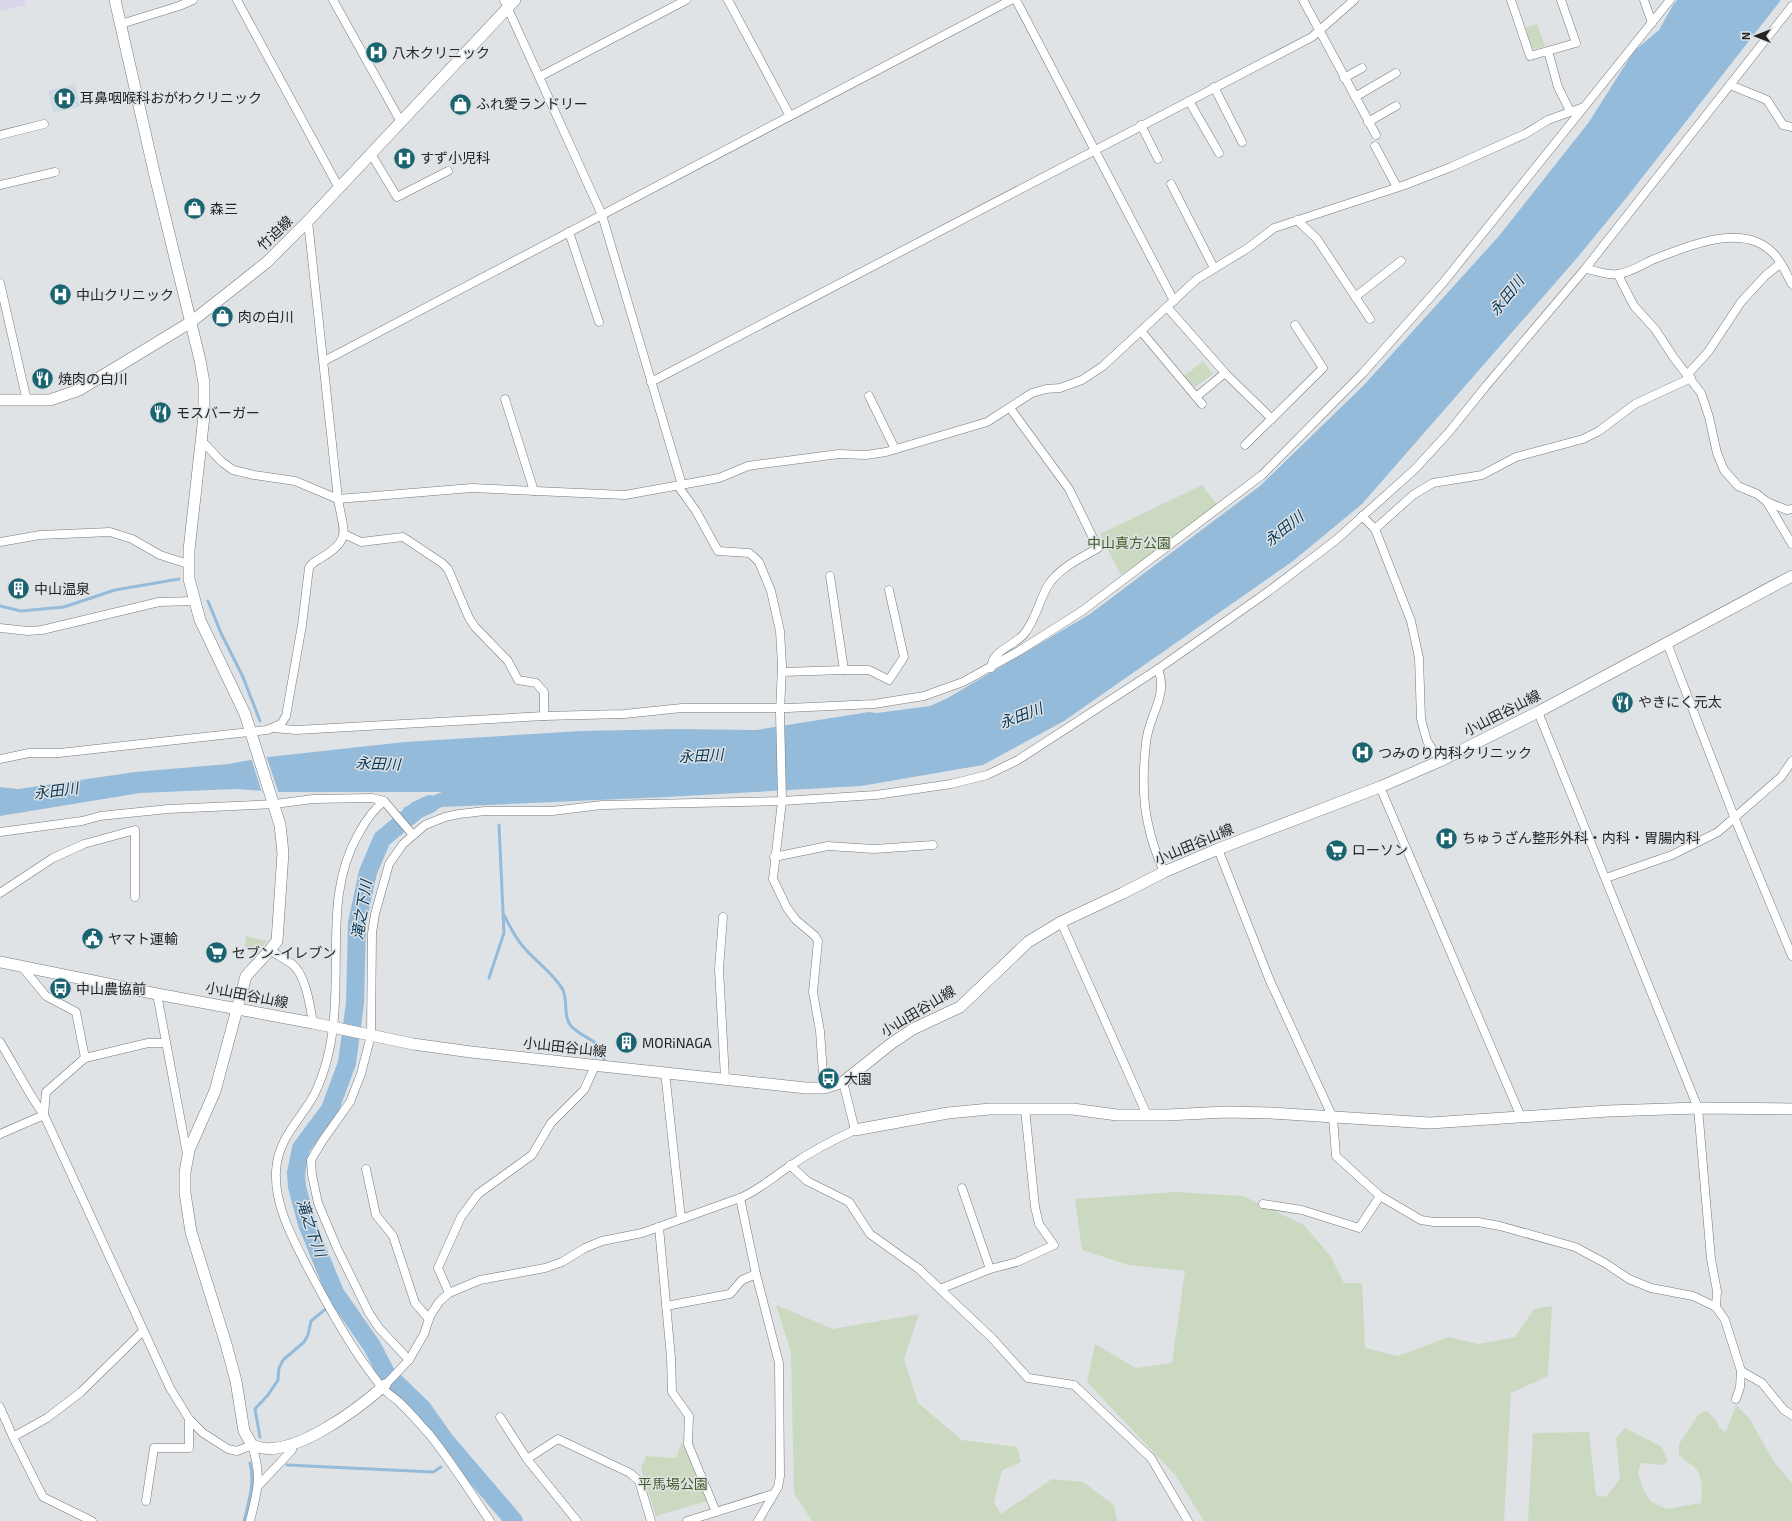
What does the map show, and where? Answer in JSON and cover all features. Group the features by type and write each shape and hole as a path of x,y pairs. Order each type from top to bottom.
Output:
{"street":[{"path":"116,0 155,176 191,322 204,383 202,441 188,564 194,601 200,620 245,714 280,825 283,853 279,924 276,940 270,950 246,976 215,1091 187,1155 185,1172 185,1193 191,1232 236,1381 244,1431 252,1445 257,1462 259,1485 250,1521"},
{"path":"121,24 179,6 193,0"},
{"path":"237,0 339,188"},
{"path":"333,0 401,122"},
{"path":"539,77 686,0"},
{"path":"728,0 790,116"},
{"path":"324,361 1011,0"},
{"path":"1016,0 1174,301"},
{"path":"1303,0 1318,31 1376,135"},
{"path":"652,382 1141,125 1312,37 1354,0"},
{"path":"1514,1 1530,56 1576,43 1562,0"},
{"path":"1644,0 1652,23"},
{"path":"0,759 29,753 59,753 251,733 273,728 335,728 544,716 624,714 682,708 780,710 900,701 936,693 963,682 990,668 1082,612 1262,475 1362,374 1437,289 1670,0"},
{"path":"509,3 539,77 602,215 652,382 680,486 718,551 749,553 759,562 770,591 780,631 782,672 780,710 782,801 774,857 773,879 787,908 796,920 815,936 818,941 813,992 820,1031 824,1088"},
{"name":"竹迫線","path":"0,400 50,400 79,390 191,322 267,262 308,221 401,122 509,3"},
{"path":"406,1363 368,1313 337,1248 318,1203 312,1175 311,1160 322,1140 350,1102 361,1074 369,1034 372,933 375,914 389,864 403,844 412,835 425,825 445,817 485,812 552,811 602,805 782,801 883,794 951,784 987,775 1018,760 1158,669 1269,591 1336,540 1415,469 1449,432 1585,268 1792,6"},
{"path":"1548,51 1558,87 1570,111"},
{"path":"1344,78 1362,68"},
{"path":"1355,97 1396,73"},
{"path":"1730,85 1767,100 1783,125 1792,127"},
{"path":"1214,88 1242,142"},
{"path":"1189,101 1219,153"},
{"path":"1368,122 1396,106"},
{"path":"202,441 222,462 233,470 254,475 295,481 338,499 472,488 625,495 719,478 748,466 839,454 866,455 895,449 987,422 1032,393 1046,389 1060,388 1082,380 1104,366 1197,279 1248,248 1274,228 1397,187 1450,167 1570,111 1584,107"},
{"path":"0,135 44,124"},
{"path":"1141,125 1158,159"},
{"path":"1375,146 1397,187"},
{"path":"371,154 397,197 448,172"},
{"path":"0,185 55,172"},
{"path":"1171,184 1214,268"},
{"path":"1297,220 1317,239 1370,319"},
{"path":"273,728 281,724 286,716 302,625 309,568 314,562 340,546 344,534 338,499 308,221"},
{"path":"569,232 599,322"},
{"path":"1585,268 1618,275 1667,254 1696,245 1733,237 1746,238 1764,245 1774,253 1792,284"},
{"path":"1355,297 1401,261"},
{"path":"1375,529 1424,487 1443,481 1482,476 1516,456 1583,439 1599,431 1635,404 1689,377 1708,352 1740,302 1766,275 1780,264"},
{"path":"1618,275 1634,306 1655,329 1701,393 1709,416 1717,453 1724,470 1738,486 1757,494 1767,502 1787,510 1792,509"},
{"path":"0,283 27,401"},
{"path":"1167,307 1225,373 1272,419"},
{"path":"1245,445 1323,368 1295,325"},
{"path":"1141,331 1202,404"},
{"path":"1196,397 1225,373"},
{"path":"869,396 895,449"},
{"path":"505,399 534,490"},
{"path":"990,668 991,663 997,654 1024,634 1048,585 1061,572 1098,548 1069,489 1010,408"},
{"path":"1767,502 1792,544"},
{"path":"1362,516 1375,529 1414,632 1419,658 1421,719 1427,741 1440,761"},
{"path":"0,542 40,535 110,532 132,539 160,555 188,564"},
{"path":"344,534 361,542 403,537 442,562 448,569 469,618 475,627 508,661 518,680 536,683 544,692 544,716"},
{"path":"830,576 844,670"},
{"name":"小山田谷山線","path":"0,962 23,968 157,994 335,1027 413,1044 464,1052 725,1078 806,1088 824,1088 843,1082 908,1033 960,1007 1028,942 1061,922 1124,894 1164,872 1218,849 1380,787 1440,761 1538,712 1792,576"},
{"path":"782,672 869,670 889,680 904,657 889,590"},
{"path":"0,628 28,631 42,630 159,602 194,601"},
{"path":"1667,643 1735,819 1792,956"},
{"path":"1158,669 1162,678 1162,689 1159,704 1146,740 1145,796 1148,827 1164,872"},
{"path":"1538,712 1698,1108 1711,1259 1716,1291 1716,1307"},
{"path":"1606,878 1672,855 1698,844 1718,832 1735,819 1781,777 1792,762"},
{"path":"1380,787 1521,1117"},
{"path":"0,832 82,821 100,816 168,809 274,804 313,799 372,798 384,801 412,835"},
{"path":"384,801 368,818 351,846 338,888 335,1027 326,1062 313,1096 285,1137 276,1170 276,1185 291,1235 325,1300 352,1347 383,1386 400,1402 430,1436 490,1521"},
{"path":"0,893 53,858 84,844 135,830 135,897"},
{"path":"774,857 828,846 874,849 933,845"},
{"path":"1218,849 1270,981 1333,1118 1336,1156 1380,1196 1421,1220 1434,1222 1478,1222 1500,1226 1576,1247 1605,1263 1629,1279 1651,1288 1693,1296 1716,1307 1725,1320 1741,1371 1740,1387 1736,1399"},
{"path":"723,917 719,969 725,1078"},
{"path":"1061,922 1147,1115"},
{"path":"270,950 293,964 298,971 306,990 313,1023"},
{"path":"23,968 46,996 76,1012 85,1058"},
{"path":"157,994 187,1155"},
{"path":"0,1042 17,1068 33,1101 44,1115 170,1388 189,1419 203,1433 228,1449 238,1451 252,1445 267,1449 292,1445 346,1416 383,1386 406,1363 424,1334 429,1319 439,1302 448,1293 480,1280 545,1268 562,1262 585,1248 602,1241 659,1228 755,1192 790,1166 838,1137 855,1130 948,1113 990,1109 1073,1109 1111,1114 1147,1115 1234,1112 1430,1123 1608,1111 1698,1108 1792,1109"},
{"path":"44,1115 46,1092 85,1058 148,1043 166,1043"},
{"path":"448,1293 438,1268 461,1217 478,1194 532,1155 551,1123 584,1090 595,1066"},
{"path":"665,1072 681,1219"},
{"path":"843,1082 855,1130"},
{"path":"940,1289 990,1269 1017,1262 1054,1245 1039,1224 1035,1208 1025,1109"},
{"path":"0,1134 44,1115"},
{"path":"790,1166 807,1181 849,1202 870,1234 919,1269 992,1338 1028,1378 1074,1385 1151,1458 1188,1521"},
{"path":"366,1169 376,1215 393,1236 415,1303 429,1319"},
{"path":"962,1188 990,1269"},
{"path":"1263,1204 1302,1210 1358,1228 1380,1196"},
{"path":"740,1198 756,1274 779,1363 780,1476 773,1494 758,1521"},
{"path":"659,1228 672,1392 689,1416 688,1444 716,1512"},
{"path":"666,1306 730,1294 742,1280 756,1274"},
{"path":"13,1437 47,1418 81,1392 143,1331"},
{"path":"1741,1371 1762,1383 1784,1410 1792,1415"},
{"path":"0,1407 13,1437 43,1497 92,1521"},
{"path":"500,1417 527,1459 577,1521"},
{"path":"146,1501 154,1448 189,1448 189,1419"},
{"path":"527,1459 551,1442 558,1439 630,1473 639,1481 651,1521"},
{"path":"259,1485 292,1450 292,1445"},
{"path":"687,1521 773,1494"}],"shaded area":[{"path":"0,0 25,0 26,5 0,11"},
{"name":"耳鼻咽喉科おがわクリニック","path":"75,84 80,106 53,113 48,91"}],"green space":[{"path":"1537,24 1545,46 1536,49 1532,47 1525,28"},
{"path":"1203,361 1213,374 1195,387 1184,376"},
{"name":"中山真方公園","path":"1202,485 1219,507 1121,575 1100,534"},
{"path":"246,936 267,941 256,954 245,947"},
{"path":"1176,1192 1243,1196 1304,1225 1331,1257 1344,1283 1362,1283 1365,1348 1398,1356 1449,1337 1478,1344 1515,1337 1534,1309 1552,1306 1548,1376 1511,1393 1504,1521 1204,1521 1176,1476 1087,1382 1095,1344 1136,1368 1172,1363 1185,1271 1129,1265 1082,1250 1075,1199"},
{"path":"776,1305 833,1329 919,1314 904,1359 918,1403 962,1440 1017,1447 1021,1462 1002,1470 994,1503 1001,1514 1052,1479 1083,1482 1114,1505 1117,1521 812,1521 794,1493 791,1352"},
{"path":"1736,1405 1749,1418 1774,1462 1792,1483 1792,1521 1528,1521 1533,1433 1589,1432 1596,1495 1606,1497 1620,1479 1616,1438 1625,1428 1662,1447 1668,1461 1663,1465 1641,1463 1638,1472 1643,1489 1651,1502 1667,1509 1701,1503 1701,1478 1697,1470 1679,1454 1679,1444 1698,1415 1707,1411 1717,1421 1719,1428 1726,1432"},
{"name":"平馬場公園","path":"682,1442 707,1501 656,1516 641,1469 646,1456 676,1458"}],"water":[{"name":"永田川","path":"1677,0 1781,0 1627,197 1577,258 1362,504 1293,561 1064,721 983,765 861,786 667,797 442,807 413,820 403,808 442,792 277,792 235,789 140,793 0,816 0,787 18,789 135,772 228,764 268,757 405,742 581,731 677,729 756,730 869,712 877,713 930,706 946,699 1090,614 1260,486 1364,385 1499,236 1589,122 1634,51 1659,30"}],"pier":[{"path":"266,755 279,794 262,793 251,758"}],"waterway":[{"path":"0,606 21,611 64,607 115,590 179,579"},
{"path":"208,601 221,633 243,677 260,721"},
{"name":"滝之下川","path":"430,804 417,810 382,839 368,872 357,923 355,1003 347,1063 330,1109 301,1148 296,1173 297,1187 307,1224 335,1293 372,1346 386,1373 423,1409 444,1439 514,1521"},
{"path":"489,978 504,933 499,825"},
{"path":"504,915 521,944 554,977 563,990 566,1014 571,1026 592,1040 600,1048 604,1059"},
{"path":"260,1437 255,1409 268,1395 278,1380 279,1368 283,1360 304,1342 308,1335 311,1321 339,1298"},
{"path":"244,1521 252,1485 250,1463"},
{"path":"287,1465 433,1472 441,1467"}],"place":[{"name":"八木クリニック","path":"377,53"},
{"name":"耳鼻咽喉科おがわクリニック","path":"64,98"},
{"name":"ふれ愛ランドリー","path":"461,104"},
{"name":"すず小児科","path":"404,158"},
{"name":"森三","path":"194,209"},
{"name":"中山クリニック","path":"60,295"},
{"name":"肉の白川","path":"222,317"},
{"name":"焼肉の白川","path":"43,379"},
{"name":"モスバーガー","path":"160,413"},
{"name":"中山温泉","path":"19,589"},
{"name":"やきにく元太","path":"1623,702"},
{"name":"つみのり内科クリニック","path":"1363,753"},
{"name":"ちゅうざん整形外科・内科・胃腸内科","path":"1447,838"},
{"name":"ローソン","path":"1337,850"},
{"name":"ヤマト運輸","path":"92,939"},
{"name":"セブン-イレブン","path":"217,953"},
{"name":"中山農協前","path":"61,989"},
{"name":"MORiNAGA","path":"627,1043"},
{"name":"大園","path":"829,1079"}]}
